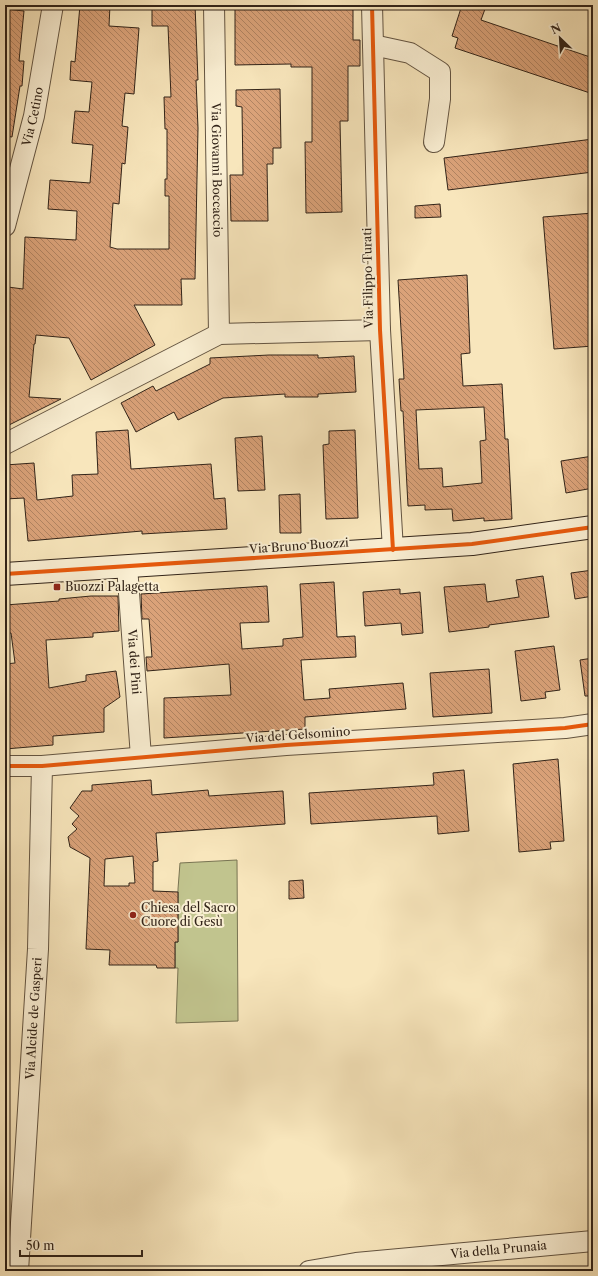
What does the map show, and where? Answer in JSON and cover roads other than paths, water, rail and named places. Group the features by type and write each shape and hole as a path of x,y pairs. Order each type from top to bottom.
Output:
{"street":[{"name":"Via Cetino","path":"5,226 34,116 53,5"},
{"name":"Via Giovanni Boccaccio","path":"214,5 219,334"},
{"name":"Via Filippo Turati","path":"372,5 380,330 393,550"},
{"path":"373,45 410,53 440,72 440,100 434,142"},
{"path":"5,444 219,334 380,330"},
{"name":"Via Bruno Buozzi","path":"5,574 472,544 593,527"},
{"name":"Via dei Pini","path":"127,566 141,757"},
{"name":"Via del Gelsomino","path":"5,766 42,766 278,746 565,728 593,724"},
{"name":"Via Alcide de Gasperi","path":"18,1271 38,949 42,766"},
{"name":"Via della Prunaia","path":"309,1271 356,1263 593,1241"}],"place":[{"name":"Buozzi Palagetta","path":"57,587"},
{"name":"Chiesa del Sacro Cuore di Gesù","path":"133,915"}]}
